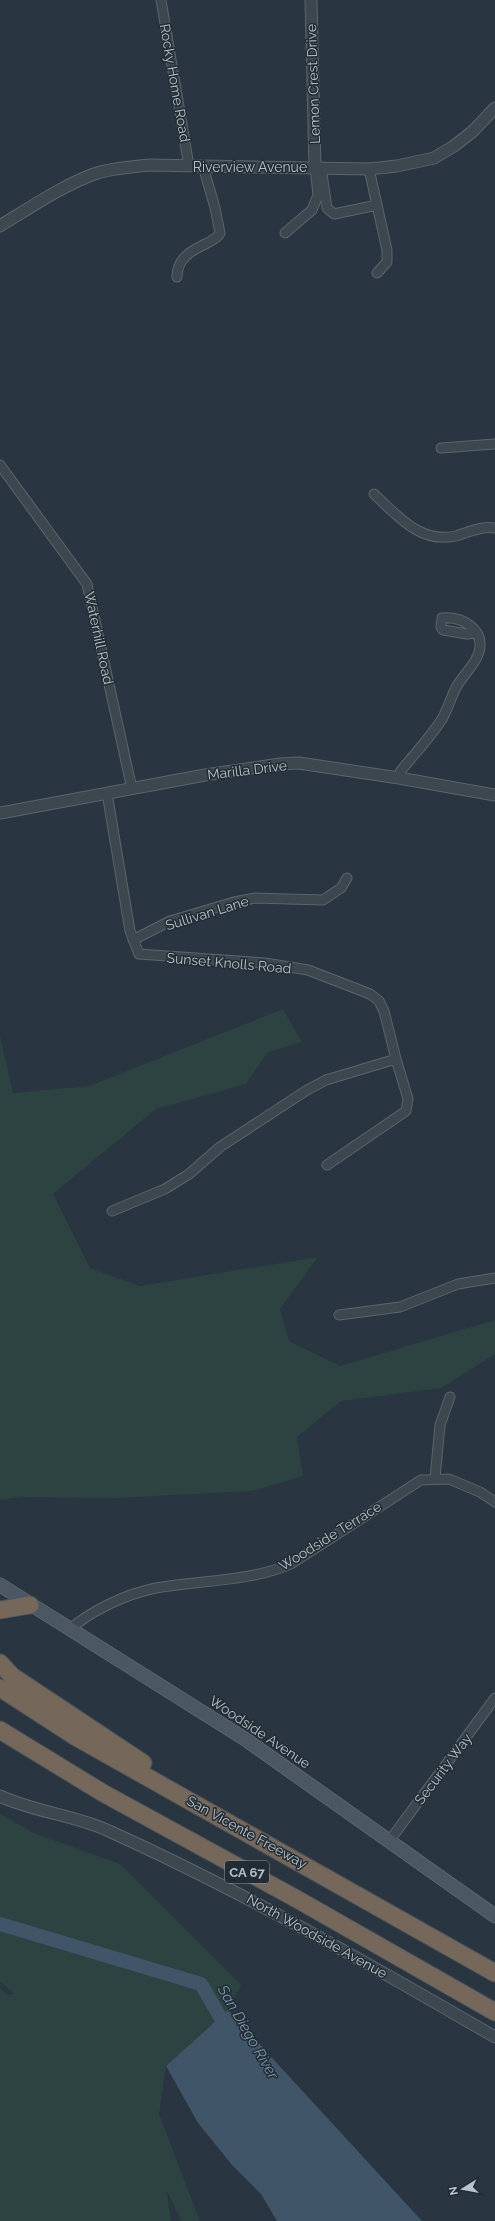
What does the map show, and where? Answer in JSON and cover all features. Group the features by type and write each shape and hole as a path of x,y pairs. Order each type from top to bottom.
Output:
{"highway":[{"path":"0,1610 30,1605"},
{"path":"0,1663 12,1676 119,1746 206,1809"},
{"name":"San Vicente Freeway","path":"0,1688 76,1737 495,1973"},
{"name":"CA 67","path":"0,1730 103,1793 288,1894 495,2012"},
{"path":"0,1745 103,1793"}],"main road":[{"name":"Woodside Avenue","path":"0,1585 69,1630 245,1739 390,1840 495,1916"}],"street":[{"name":"Rocky Home Road","path":"161,0 189,166"},
{"name":"Lemon Crest Drive","path":"311,0 318,167"},
{"name":"Riverview Avenue","path":"0,226 68,186 98,173 149,165 369,169 397,166 434,158 462,140 495,108"},
{"path":"177,277 177,269 192,250 216,238 220,233 215,208 203,166"},
{"path":"318,167 327,208 330,212 334,214 377,205"},
{"path":"285,233 312,210 318,195 318,167"},
{"path":"369,169 387,250 387,262 377,273"},
{"path":"441,448 495,444"},
{"name":"Waterhill Road","path":"0,465 87,584 132,789"},
{"path":"374,494 409,527 430,536 451,537 486,527 495,528"},
{"path":"399,778 400,772 442,718 457,686 478,654 480,643 476,633"},
{"name":"Marilla Drive","path":"0,813 107,794 206,774 280,764 299,764 399,778 495,795"},
{"name":"Sunset Knolls Road","path":"107,794 133,940 139,954 265,963 308,970 370,994 379,1001 384,1011 396,1059"},
{"name":"Sullivan Lane","path":"133,940 170,921 234,902 255,898 323,900 341,888 347,878"},
{"path":"112,1211 165,1189 189,1174 220,1147 307,1090 326,1080 396,1059 408,1099 406,1111 327,1165"},
{"path":"338,1315 400,1308 458,1284 495,1278"},
{"path":"435,1478 440,1425 450,1397"},
{"name":"Woodside Terrace","path":"69,1630 84,1617 110,1604 155,1588 269,1573 291,1564 421,1480 435,1478 450,1479 480,1492 495,1502"},
{"name":"Security Way","path":"390,1840 495,1698"},
{"name":"North Woodside Avenue","path":"0,1796 108,1830 259,1904 459,2015 495,2037"}],"green space":[{"path":"283,1009 302,1042 268,1052 246,1084 156,1109 53,1194 90,1268 140,1286 318,1257 280,1309 289,1341 340,1366 495,1320 495,1354 441,1388 341,1401 297,1437 303,1476 252,1491 116,1498 24,1497 0,1500 0,1036 13,1093 89,1086"},
{"path":"0,1814 34,1833 120,1864 241,1985 228,2010 166,2066 159,2114 200,2221 181,2221 167,2191 171,2221 0,2221 0,1988 8,1995 14,1994 0,1982"}],"water":[{"path":"228,2010 422,2221 277,2221 261,2194 233,2166 198,2123 166,2066"}],"waterway":[{"name":"San Diego River","path":"0,1924 201,1984 230,2034"}]}
